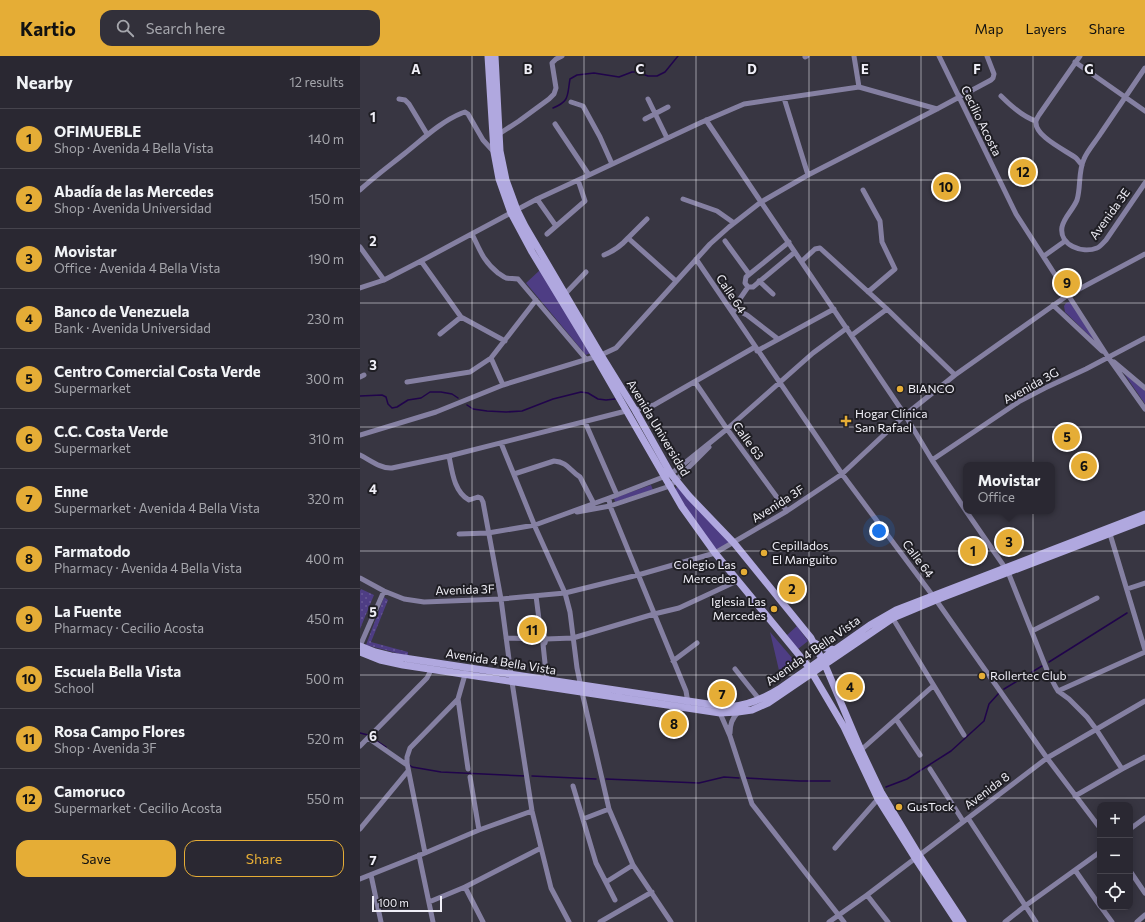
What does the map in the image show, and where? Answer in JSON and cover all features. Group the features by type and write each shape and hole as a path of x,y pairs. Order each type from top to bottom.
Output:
{"street":[{"name":"Avenida Universidad","path":"488,56 494,152 499,178 532,252 598,356 635,410 668,476 670,486 682,507 715,554 811,671 844,727 878,800 963,922"},
{"name":"Avenida Universidad","path":"495,56 500,151 514,211 565,294 626,411 668,476 676,481 734,543 811,638 881,792 917,856 957,922"},
{"path":"499,134 525,117 554,94 556,88 552,63 562,56"},
{"path":"854,56 859,87"},
{"name":"Cecilio Acosta","path":"939,56 1016,214 1108,357 1145,409"},
{"path":"360,436 436,412 503,385 598,356 616,348 710,244 734,223 761,202 808,175 938,109 994,78 994,74 987,56"},
{"path":"1080,56 1038,115 1036,121 1041,134 1062,150 1076,158 1082,165"},
{"path":"1075,62 1145,111"},
{"path":"1044,256 1065,241 1062,234 1062,228 1076,203 1079,194 1084,159 1145,68"},
{"path":"360,288 384,280 537,199 706,120 744,104 859,87 938,109"},
{"path":"1001,96 1022,114 1036,121"},
{"path":"784,98 808,175"},
{"path":"399,99 405,100 409,104 427,134"},
{"path":"648,99 667,138"},
{"path":"571,102 583,106 600,137 612,164"},
{"path":"645,119 668,107"},
{"path":"360,190 372,178 404,154 427,134 458,115 466,112 471,117 483,140 494,152"},
{"path":"706,120 852,335 963,506"},
{"path":"555,124 589,175"},
{"path":"547,234 585,201 578,180"},
{"name":"Avenida 3E","path":"1065,241 1078,249 1088,250 1098,248 1106,240 1145,183"},
{"path":"863,190 880,221 882,242 895,269 868,292"},
{"path":"537,199 556,226"},
{"path":"683,199 717,211 734,223"},
{"path":"604,255 620,247 647,219"},
{"path":"472,234 489,266 504,277 518,279 586,359"},
{"path":"628,238 676,281"},
{"path":"725,241 749,274"},
{"path":"748,287 745,282 746,277 789,242"},
{"path":"360,247 384,280"},
{"path":"802,261 815,249 820,248 887,309 955,375"},
{"path":"737,303 748,287 753,287 795,252"},
{"name":"Avenida 3F","path":"360,578 384,591 404,599 424,602 501,599 565,593 715,554 787,511 842,474 905,415 955,375 1068,295 1145,254"},
{"name":"Calle 64","path":"696,259 842,474 934,597 1047,758 1097,824"},
{"path":"421,261 461,317 505,341"},
{"path":"565,294 586,272"},
{"path":"759,281 773,294"},
{"path":"407,382 470,372 491,358 536,300"},
{"path":"1054,305 1108,357"},
{"path":"727,306 747,315 778,339"},
{"path":"635,410 654,405 756,349 834,309"},
{"path":"852,335 887,309"},
{"path":"440,334 461,317"},
{"path":"459,534 488,533 535,525 668,476 727,429 813,353 847,328"},
{"name":"Avenida 3G","path":"932,460 1020,401 1145,338"},
{"name":"Cecilio Acosta","path":"1108,357 1145,388"},
{"path":"491,358 503,385"},
{"name":"Calle 63","path":"695,382 727,429 787,511"},
{"path":"360,455 386,468 449,456 626,411"},
{"path":"584,422 617,495"},
{"path":"560,516 610,506 670,486 727,429"},
{"path":"502,443 535,525 565,593 570,612 581,689 609,809 633,865 671,922"},
{"path":"449,456 452,475 462,495 469,500 478,497 481,498 483,502 501,599 511,679 532,811 551,888 568,922"},
{"path":"514,474 554,461 560,461 569,466 576,475 580,477 594,504"},
{"path":"609,498 610,506 686,691 688,704"},
{"path":"968,514 1007,570 1047,670 1058,691 1074,704 1096,729 1122,769"},
{"name":"Avenida 4 Bella Vista","path":"1007,570 1145,514"},
{"name":"Avenida 4 Bella Vista","path":"823,662 835,650 870,625 934,597 1145,520"},
{"path":"1058,691 1145,651 1110,534"},
{"path":"546,639 573,638 679,608 737,581"},
{"path":"1127,589 1145,583"},
{"path":"360,646 384,591"},
{"path":"536,596 541,634 544,635 546,639"},
{"path":"1032,631 1098,598"},
{"path":"891,616 964,736"},
{"name":"Avenida 4 Bella Vista","path":"688,704 720,713 752,710 768,703 823,662 891,616"},
{"path":"536,639 541,634"},
{"path":"506,638 536,639 538,643 543,644"},
{"path":"546,639 543,644 547,684"},
{"path":"813,642 822,648 835,650"},
{"path":"673,661 697,643"},
{"name":"Avenida 4 Bella Vista","path":"360,646 375,652 432,666 511,679 688,704 728,707 739,707 759,700 811,671"},
{"name":"Avenida 4 Bella Vista","path":"360,652 388,662 403,665 432,666"},
{"path":"360,746 427,678 432,666"},
{"path":"735,669 759,700"},
{"path":"466,671 458,699 468,769"},
{"path":"861,750 933,686"},
{"path":"425,853 407,757 410,748 458,699"},
{"name":"Avenida 8","path":"829,922 867,895 1047,758 1145,700"},
{"path":"730,736 730,726 733,718 738,712"},
{"path":"720,713 730,736 752,804 844,922"},
{"path":"896,719 920,755"},
{"path":"368,738 408,768"},
{"path":"1076,796 1145,757"},
{"path":"360,828 408,768"},
{"path":"930,769 963,821"},
{"path":"470,777 479,830"},
{"path":"573,786 596,863 615,900"},
{"path":"835,848 878,800"},
{"path":"582,818 609,809"},
{"path":"360,879 479,830 532,811"},
{"path":"968,818 1036,922"},
{"path":"1133,827 1145,818"},
{"path":"429,902 465,887 541,848"},
{"path":"1005,922 1097,854"},
{"path":"419,856 433,922"},
{"path":"606,882 633,865"},
{"path":"1075,870 1097,902"},
{"path":"1132,874 1145,893"},
{"path":"371,875 381,922"},
{"path":"465,887 483,922"},
{"path":"600,922 652,892"},
{"path":"867,895 888,922"},
{"path":"1103,910 1112,922"},
{"path":"1136,922 1145,915"}],"shaded area":[{"path":"540,270 590,353 586,355 526,283"},
{"path":"1069,302 1072,304 1097,343 1065,312 1064,306"},
{"path":"1123,372 1145,391 1145,404"},
{"path":"651,485 653,490 615,502 614,498"},
{"path":"677,487 734,543 715,553 674,491"},
{"path":"361,589 374,595 360,629 360,591"},
{"path":"384,597 388,600 371,642 408,652 408,656 366,645"},
{"path":"797,626 808,641 798,649 786,636"},
{"path":"770,632 799,666 781,679"}],"waterway":[{"path":"553,108 565,100 568,94 570,79 577,75 594,73 619,77 632,72 637,72 648,76 657,76 665,72 678,56"},
{"path":"360,396 382,395 386,397 388,404 392,408 397,407 408,400 421,398 430,392 452,394 458,398"},
{"path":"467,405 473,409 506,412 522,411 553,399 581,392 588,393 598,399 615,399"},
{"path":"1049,662 1127,613"},
{"path":"1004,689 1042,666"},
{"path":"886,787 907,779 951,751 984,721 989,704 999,693"},
{"path":"360,733 368,735"},
{"path":"371,737 386,747"},
{"path":"408,764 412,767 441,772 525,776"},
{"path":"532,776 596,779"},
{"path":"606,779 699,783 724,777 739,778"},
{"path":"746,778 830,781"}],"place":[{"name":"Camoruco","path":"1023,172"},
{"name":"Escuela Bella Vista","path":"946,187"},
{"name":"La Fuente","path":"1067,283"},
{"name":"BIANCO","path":"900,389"},
{"name":"Hogar Clínica San Rafael","path":"846,421"},
{"name":"Centro Comercial Costa Verde","path":"1067,437"},
{"name":"C.C. Costa Verde","path":"1084,466"},
{"name":"Movistar","path":"1009,542"},
{"name":"OFIMUEBLE","path":"973,551"},
{"name":"Cepillados El Manguito","path":"764,553"},
{"name":"Colegio Las Mercedes","path":"744,572"},
{"name":"Abadía de las Mercedes","path":"792,589"},
{"name":"Iglesia Las Mercedes","path":"774,609"},
{"name":"Rosa Campo Flores","path":"532,630"},
{"name":"Rollertec Club","path":"982,676"},
{"name":"Banco de Venezuela","path":"850,687"},
{"name":"Enne","path":"722,694"},
{"name":"Farmatodo","path":"674,724"},
{"name":"GusTock","path":"899,807"}]}
